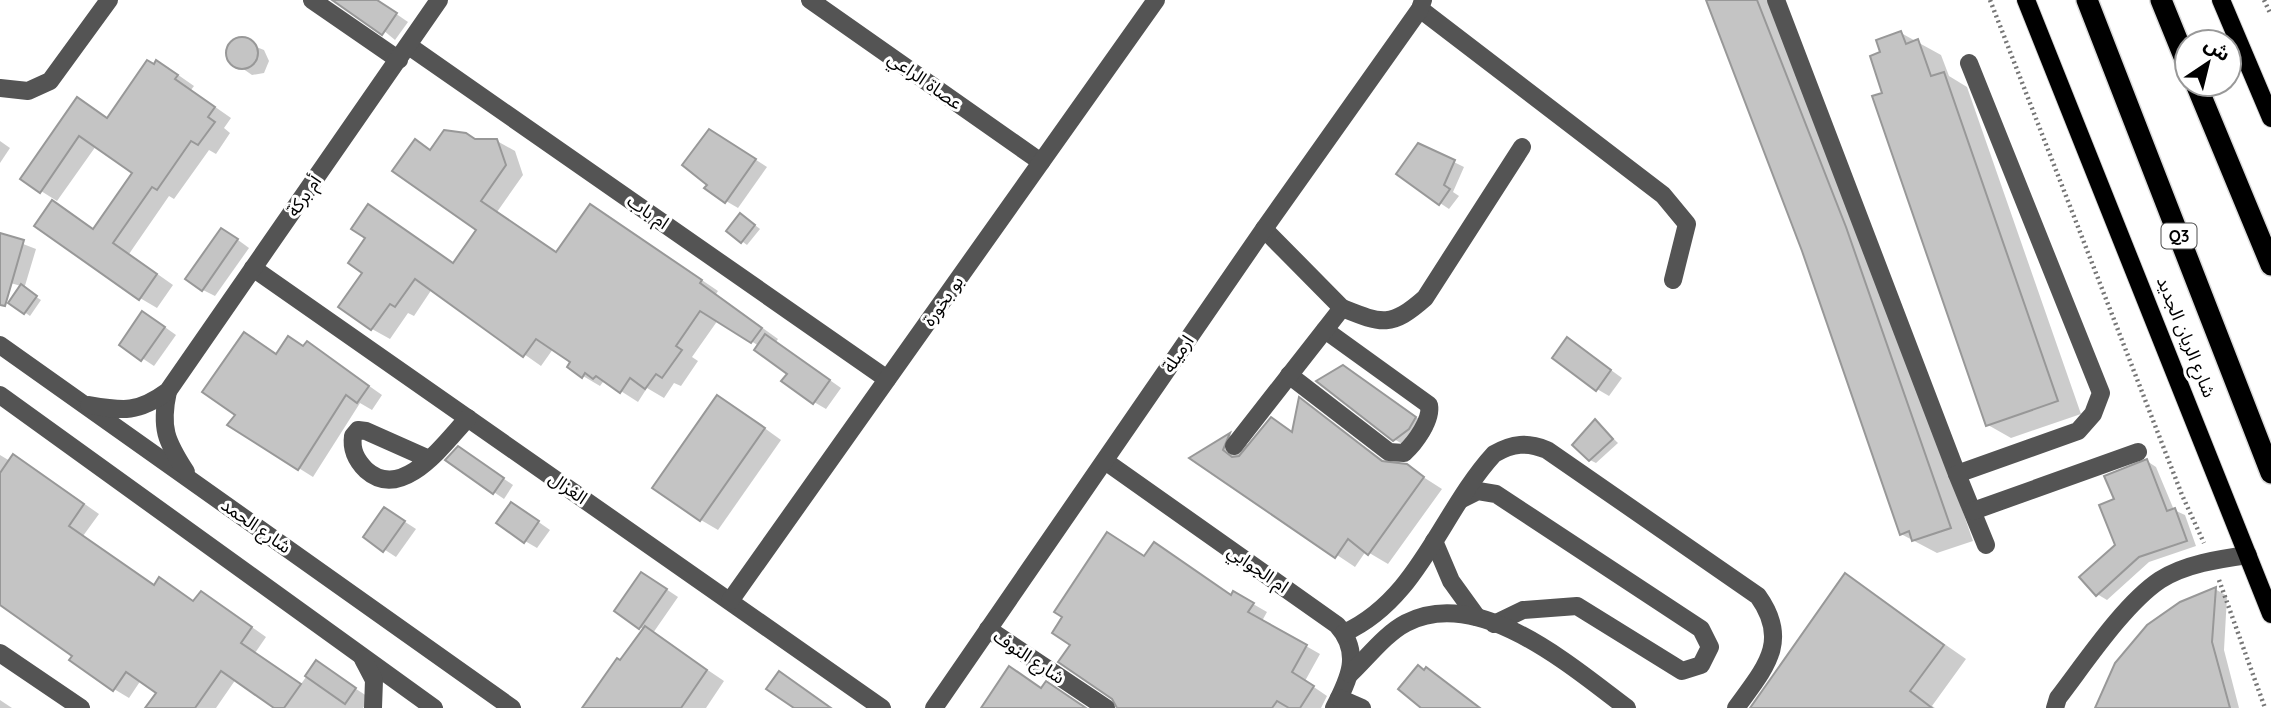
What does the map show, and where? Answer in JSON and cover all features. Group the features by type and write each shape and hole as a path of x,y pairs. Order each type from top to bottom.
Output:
{"highway":[{"name":"شارع الريان الجديد","path":"2087,0 2271,473"},
{"path":"2161,0 2173,30"},
{"path":"2202,98 2271,265"}],"main road":[{"name":"شارع الريان الجديد","path":"2026,0 2271,614"},
{"path":"2221,0 2271,118"}],"street":[{"path":"0,88 28,92 50,81 108,0"},
{"name":"ام باب","path":"312,0 404,52 887,379"},
{"name":"أم بركة","path":"83,404 126,411 150,404 168,391 439,0"},
{"name":"عصاة الراعي","path":"810,0 1041,162"},
{"name":"بو بخورة","path":"730,601 1156,0"},
{"path":"1776,0 1986,545"},
{"path":"1422,5 1663,195 1686,224 1673,280"},
{"name":"ارميلة","path":"934,708 1422,5"},
{"path":"1957,474 2078,430 2093,414 2101,393 1969,64"},
{"path":"1264,229 1342,308 1379,323 1404,317 1426,298 1522,147"},
{"name":"الغزال","path":"253,268 882,708"},
{"path":"1234,446 1342,308"},
{"path":"1289,375 1389,452 1404,453 1410,448 1428,419 1429,405 1325,330"},
{"name":"شارع الحمد","path":"0,345 512,708"},
{"name":"أم بركة","path":"168,391 163,415 166,441 189,478"},
{"path":"0,395 434,708"},
{"path":"429,458 468,418"},
{"path":"1350,674 1352,653 1344,633 1363,624 1396,597 1494,454 1507,446 1534,444 1547,450 1758,596 1769,612 1774,631 1773,650 1765,667 1737,708"},
{"path":"1973,512 2138,452"},
{"name":"ام الجوابي","path":"1105,461 1344,633"},
{"path":"1462,499 1478,491 1496,494 1701,629 1710,647 1702,665 1682,671 1592,613 1568,605 1523,610 1486,620"},
{"path":"1434,541 1451,581 1486,620"},
{"path":"2055,708 2059,698 2114,624 2161,580 2212,560 2248,555"},
{"path":"1362,708 1336,703 1350,674 1394,631 1406,623 1448,612 1486,620 1563,661 1627,708"},
{"name":"شارع النوف","path":"988,629 1106,708"},
{"path":"0,653 57,701 81,708"},
{"path":"361,656 374,680 373,708"}],"path":[{"path":"1990,0 2177,482 2212,560 2265,708"},
{"path":"2264,0 2271,15"}],"building":[{"path":"332,0 377,0 397,13 382,35"},
{"path":"1706,0 1757,0 1846,227 1951,528 1912,541 1909,531 1900,535 1802,251"},
{"path":"1901,31 1906,44 1918,39 1931,76 1944,72 2058,401 1986,426 1872,96 1882,93 1870,56 1880,52 1876,40"},
{"path":"242,37 253,42 258,53 253,64 242,69 231,64 226,53 231,42"},
{"path":"147,60 154,64 156,60 178,75 175,79 215,107 208,117 215,122 198,145 191,141 157,190 152,187 113,243 157,274 139,300 34,226 52,200 93,229 132,173 79,136 40,193 20,179 77,97 107,118"},
{"path":"709,129 756,159 725,203 704,188 707,185 682,165"},
{"path":"444,130 466,133 475,139 497,139 506,165 481,201 556,252 590,204 702,280 700,283 762,328 751,343 700,311 676,346 682,350 662,378 656,374 645,389 630,378 620,393 596,376 593,379 585,373 582,378 567,367 570,362 536,339 523,357 415,279 395,307 390,304 371,330 338,307 362,273 348,263 365,238 351,229 368,204 453,263 476,230 392,171 415,139 430,150"},
{"path":"1418,143 1455,160 1444,185 1450,189 1439,205 1396,174"},
{"path":"740,213 755,225 741,243 726,231"},
{"path":"221,228 238,239 202,291 185,279"},
{"path":"0,233 24,240 5,306 0,305"},
{"path":"21,284 37,296 24,314 8,303"},
{"path":"142,311 165,327 141,361 119,345"},
{"path":"244,332 276,354 288,336 303,346 307,341 369,386 357,403 346,395 298,470 227,425 235,415 202,392"},
{"path":"765,334 830,380 813,404 781,381 787,374 754,350"},
{"path":"1567,337 1611,370 1596,391 1552,358"},
{"path":"1343,365 1416,417 1409,429 1393,441 1316,381"},
{"path":"717,395 765,428 700,521 652,488"},
{"path":"1299,397 1382,461 1407,464 1424,477 1368,555 1348,539 1335,558 1189,458 1230,433 1223,450 1232,457 1239,456 1271,417 1292,432"},
{"path":"1595,419 1613,439 1589,461 1572,445"},
{"path":"458,446 504,478 493,494 445,460"},
{"path":"13,454 84,504 69,526 154,585 159,577 193,601 201,591 252,627 241,643 301,684 284,708 274,708 221,671 195,708 145,708 156,693 126,672 113,691 69,660 72,656 0,605 0,473"},
{"path":"2147,459 2167,511 2175,508 2187,541 2139,557 2096,596 2079,577 2115,545 2099,505 2114,499 2104,476"},
{"path":"511,502 539,521 524,543 496,523"},
{"path":"384,507 405,521 383,552 363,537"},
{"path":"1107,532 1144,556 1154,542 1231,595 1233,591 1254,603 1248,612 1307,645 1292,672 1314,686 1300,708 1289,708 1277,701 1272,708 1117,708 1112,699 1058,662 1070,645 1052,633 1062,617 1054,612"},
{"path":"641,572 667,589 639,629 614,611"},
{"path":"1845,573 1944,645 1910,691 1932,708 1750,708"},
{"path":"2216,587 2212,642 2230,708 2095,708 2115,663 2147,625 2180,602"},
{"path":"645,626 707,670 681,708 582,708 617,658 620,660"},
{"path":"316,660 356,688 345,704 305,676"},
{"path":"1418,665 1424,670 1426,667 1480,708 1421,708 1398,689"},
{"path":"1009,666 1041,688 1046,681 1086,708 981,708"},
{"path":"779,671 831,708 794,708 766,689"}]}
